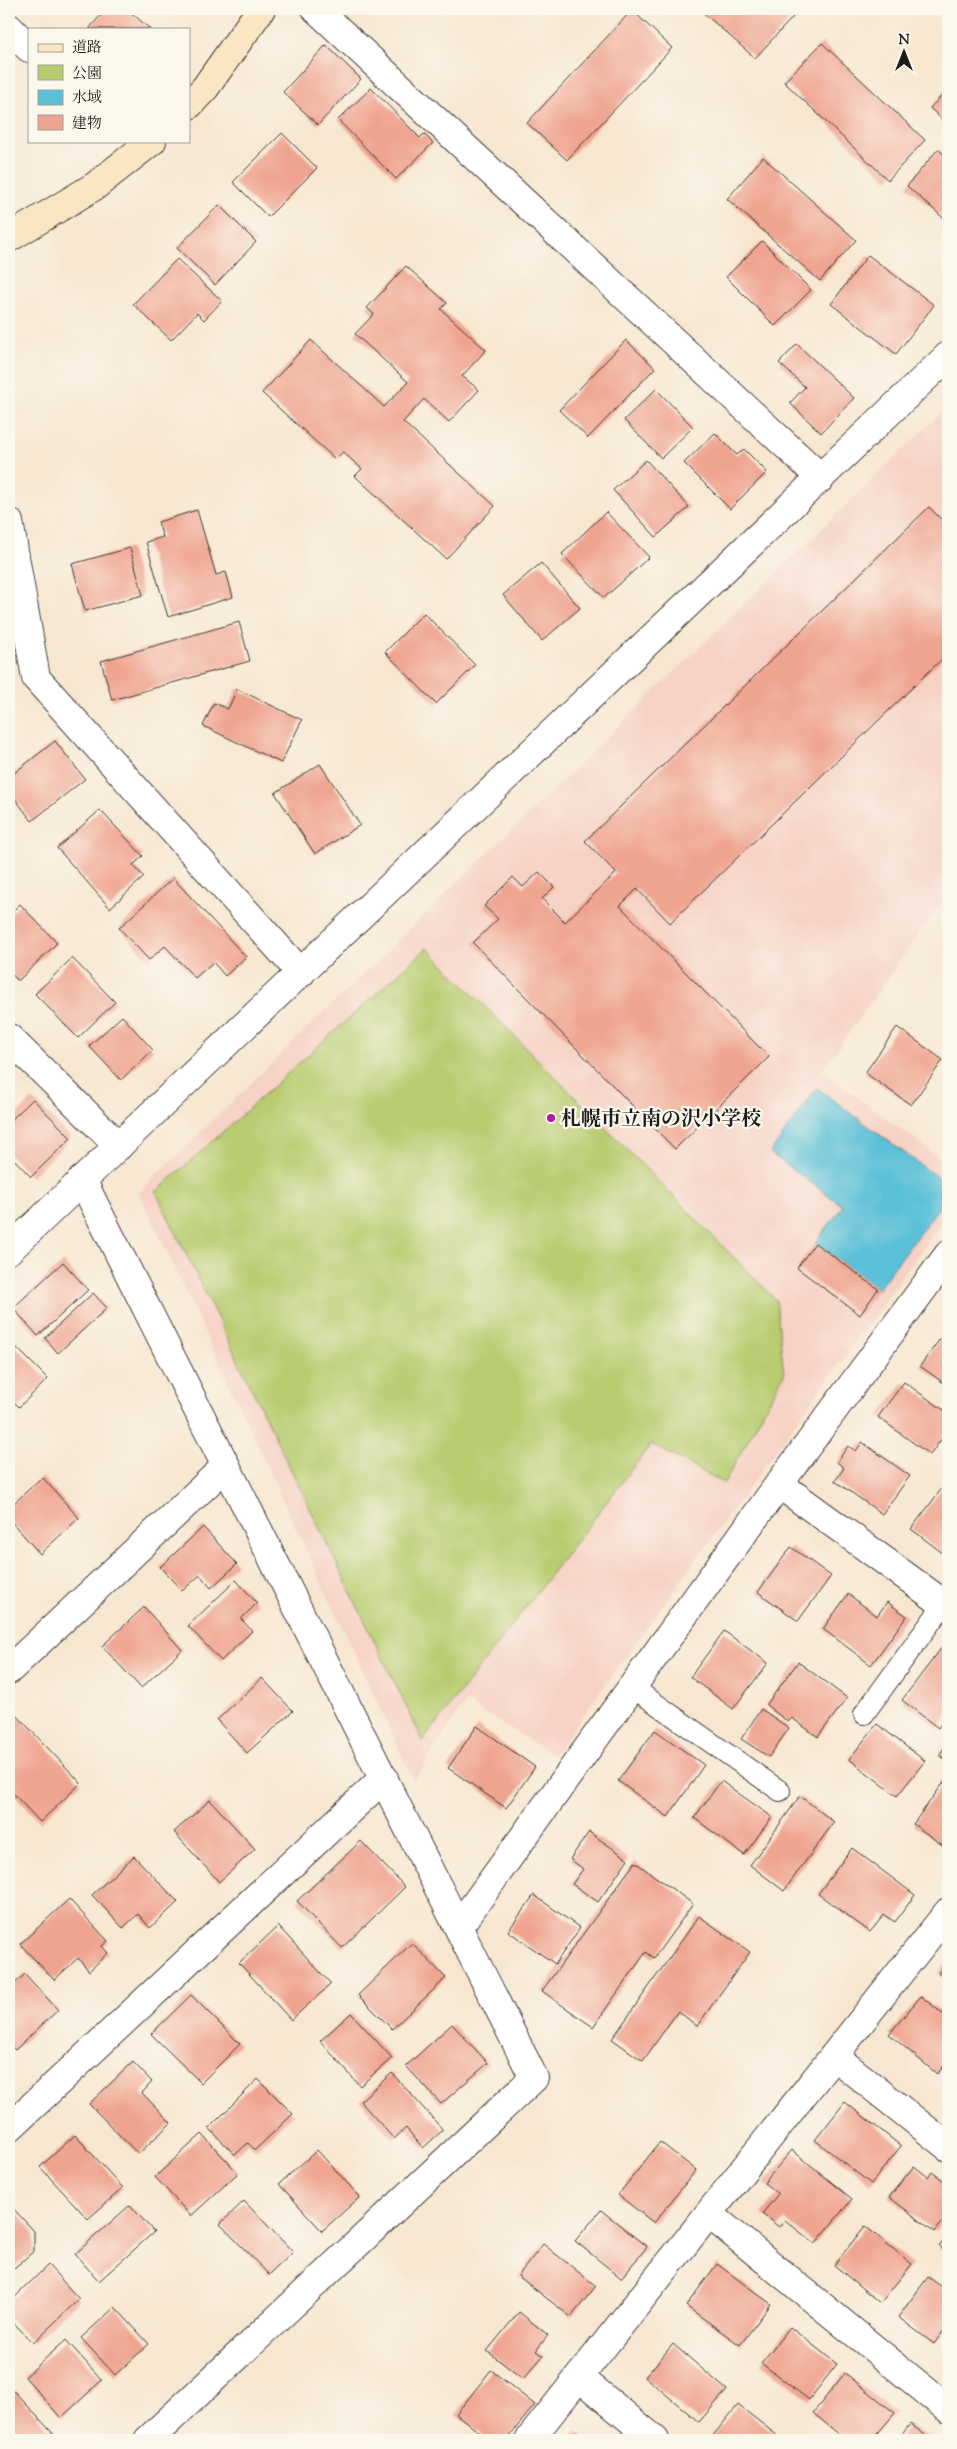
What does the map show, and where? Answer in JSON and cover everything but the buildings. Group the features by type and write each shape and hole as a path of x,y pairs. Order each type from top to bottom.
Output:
{"street":[{"path":"190,104 205,88 261,9"},
{"path":"316,9 821,478"},
{"path":"9,28 28,47"},
{"path":"9,238 95,186 138,146"},
{"path":"9,1250 946,361"},
{"path":"9,522 36,678 301,973"},
{"path":"9,1038 118,1146"},
{"path":"82,1180 534,2078 148,2440"},
{"path":"459,1926 779,1484 948,1255"},
{"path":"9,1670 226,1466"},
{"path":"779,1484 947,1603"},
{"path":"9,2128 384,1778"},
{"path":"530,2440 948,1912"},
{"path":"834,2056 948,2147"},
{"path":"708,2214 948,2409"},
{"path":"579,2377 655,2440"}],"lane":[{"path":"864,1714 947,1603"},
{"path":"632,1687 780,1791"}],"shaded area":[{"name":"札幌市立南の沢小学校","path":"940,414 948,422 948,893 822,1071 948,1164 948,1214 554,1755 466,1702 414,1781 139,1192"}],"green space":[{"path":"427,948 776,1300 784,1374 724,1483 651,1444 423,1741 156,1192"}],"water":[{"path":"817,1088 948,1185 948,1195 878,1289 815,1243 843,1206 770,1153"}],"place":[{"name":"札幌市立南の沢小学校","path":"551,1118"}]}
